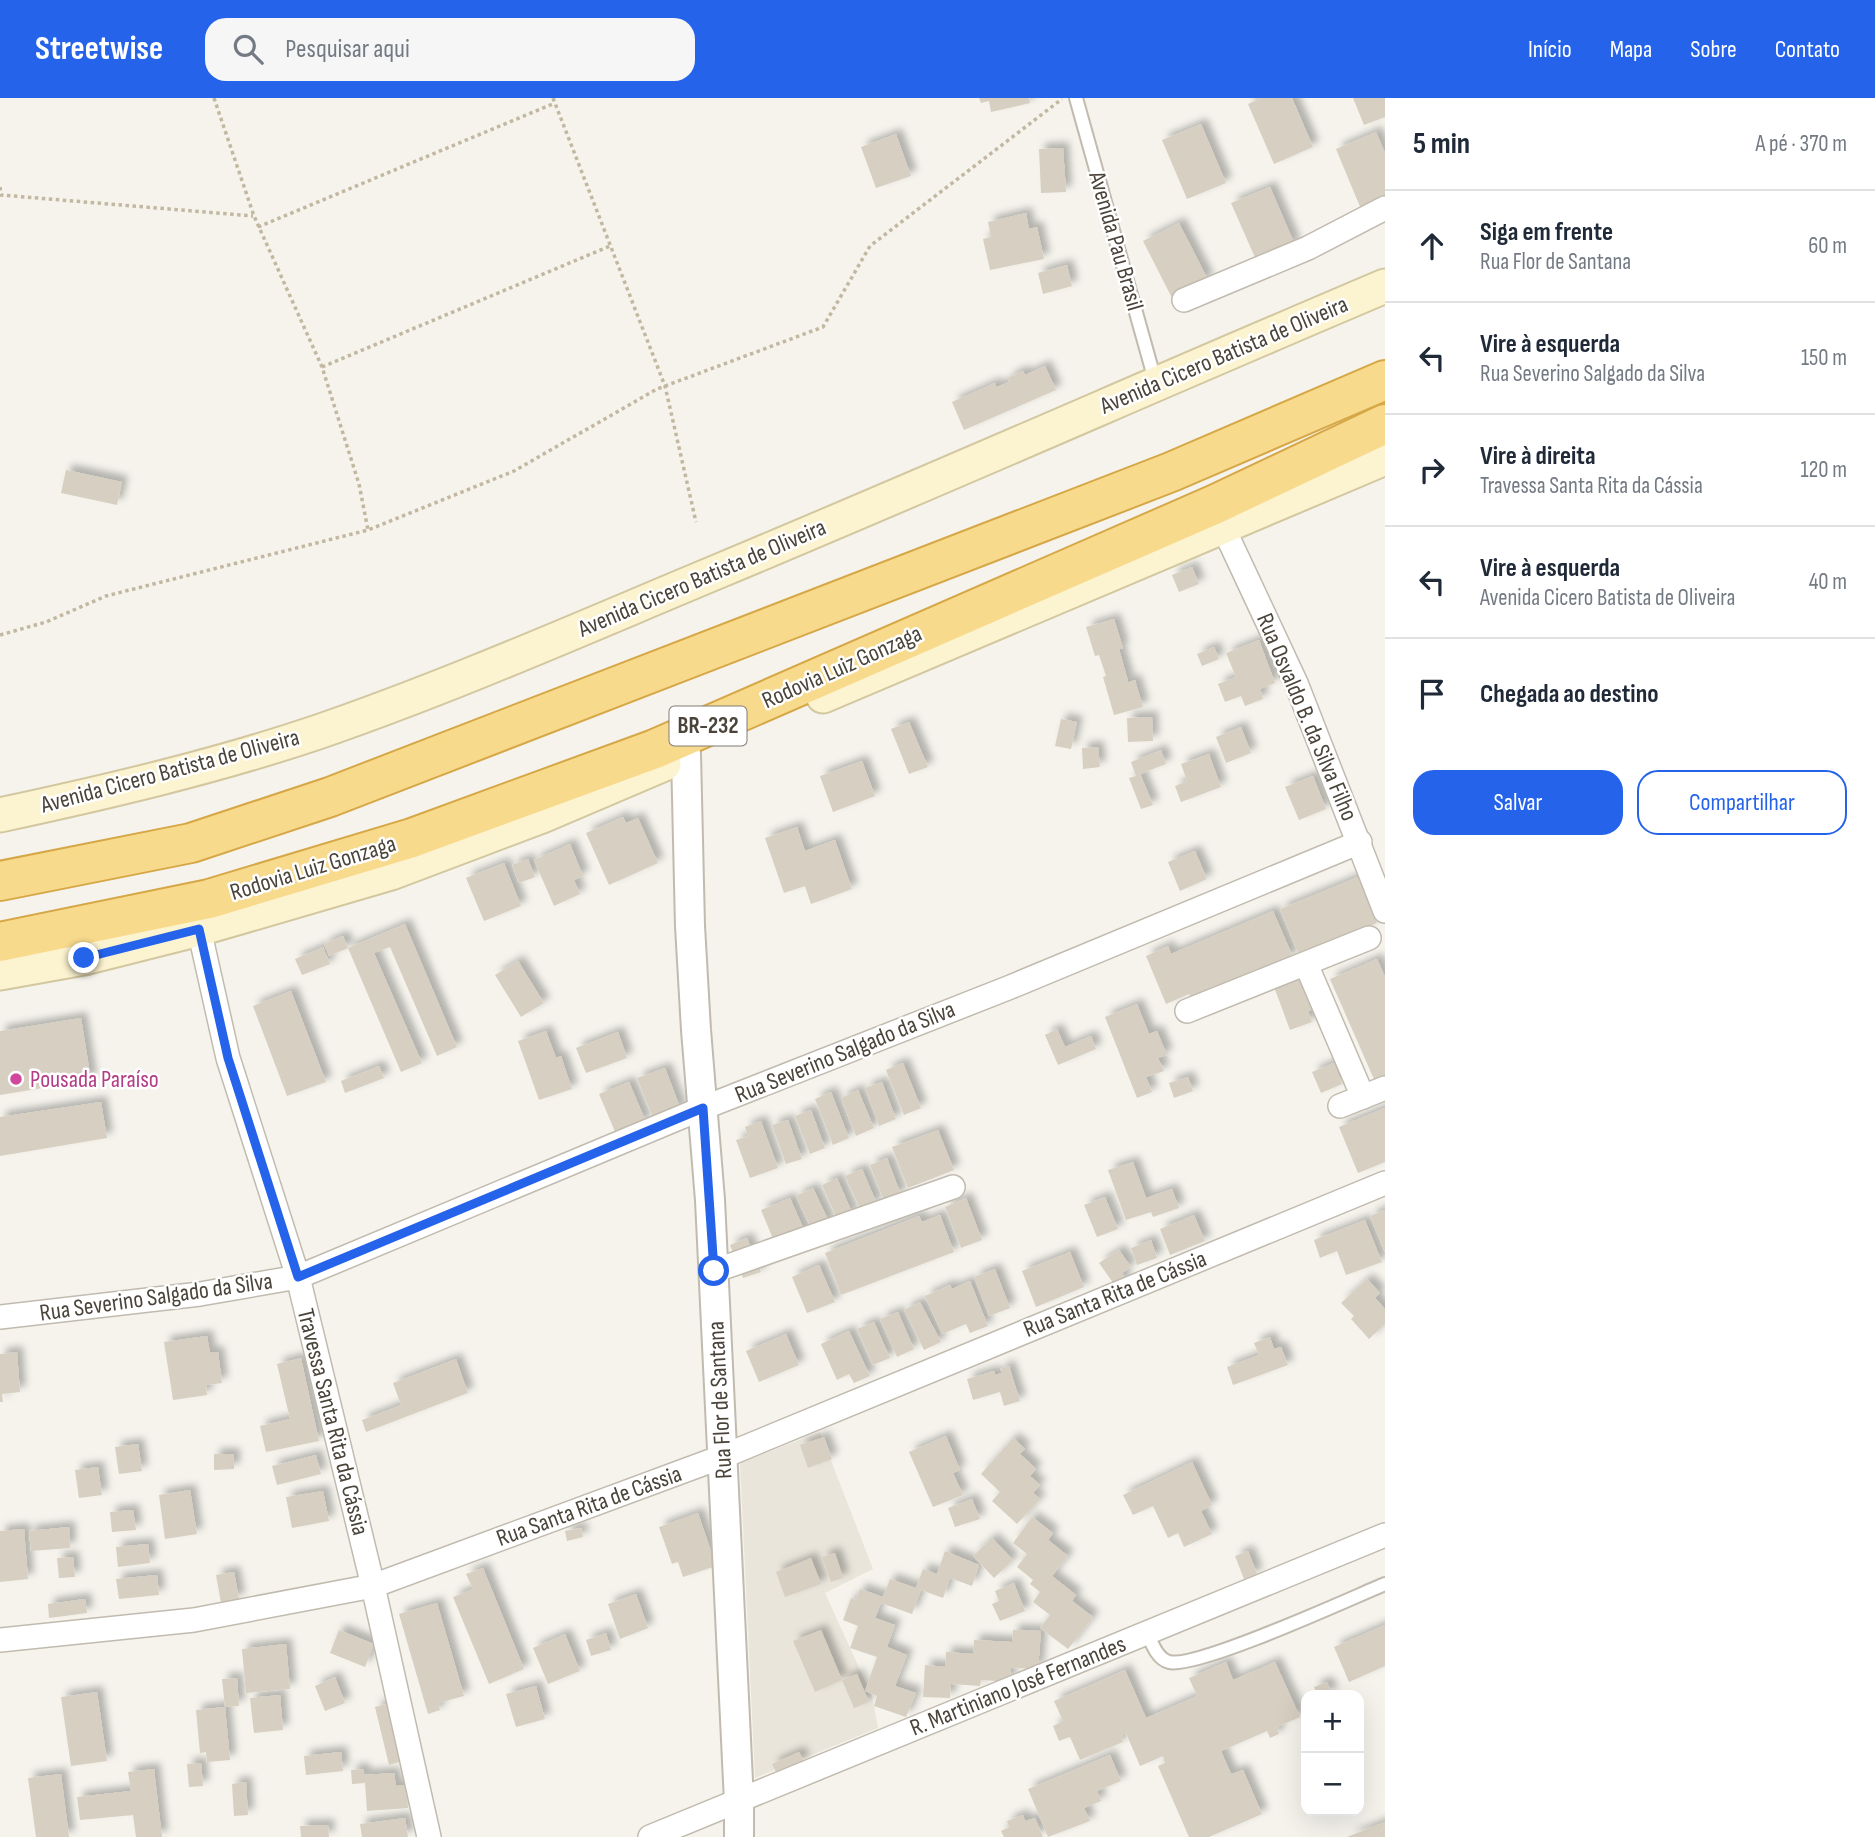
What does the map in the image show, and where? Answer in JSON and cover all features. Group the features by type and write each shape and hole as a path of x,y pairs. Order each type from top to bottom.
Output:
{"highway":[{"path":"0,881 191,843 330,797 1171,471 1385,380"},
{"name":"Rodovia Luiz Gonzaga","path":"0,942 209,899 412,838 655,749 1216,504 1385,424"}],"main road":[{"name":"Avenida Cicero Batista de Oliveira","path":"0,815 198,768 342,723 584,627 931,482 1385,286"},
{"path":"0,973 84,958 199,929 391,873 542,816 1385,458"}],"street":[{"path":"1184,300 1308,248 1385,208"},
{"name":"Rua Osvaldo B. da Silva Filho","path":"1223,527 1296,683 1385,911"},
{"name":"Rua Flor de Santana","path":"687,754 690,926 724,1456 740,1802 739,1837"},
{"name":"Rua Severino Salgado da Silva","path":"0,1317 200,1294 298,1277 703,1108 1020,982 1360,842"},
{"name":"Travessa Santa Rita da Cássia","path":"199,929 228,1058 298,1277 373,1586 429,1837"},
{"path":"1187,1011 1368,938"},
{"path":"1306,964 1363,1097"},
{"path":"1340,1107 1385,1088"},
{"name":"Rua Santa Rita de Cássia","path":"0,1640 194,1620 373,1586 724,1456 1385,1182"},
{"path":"714,1271 953,1187"},
{"name":"R. Martiniano José Fernandes","path":"650,1837 1385,1535"}],"lane":[{"name":"Avenida Pau Brasil","path":"1076,98 1156,385"},
{"path":"1147,1633 1160,1657 1168,1662 1186,1663 1228,1649 1385,1584"}],"path":[{"path":"214,98 258,226 322,367 359,484 368,530"},
{"path":"0,635 46,622 106,596 368,530 514,471 665,386 823,327 870,246 1063,98"},
{"path":"258,226 554,100 665,386 696,522"},
{"path":"0,187 1,195 254,216"},
{"path":"322,367 611,246"}],"shaded area":[{"path":"820,1432 873,1569 825,1593 872,1696 878,1728 755,1778 740,1463"}],"building":[{"path":"979,98 1029,98 1030,103 991,112 989,101 981,103"},
{"path":"1262,98 1292,98 1313,147 1274,164 1248,104"},
{"path":"1353,98 1385,98 1385,117 1364,125"},
{"path":"1201,124 1226,183 1187,199 1162,140"},
{"path":"1376,132 1385,153 1385,199 1361,209 1336,149"},
{"path":"896,134 911,176 876,188 861,147"},
{"path":"1063,148 1066,192 1041,193 1039,149"},
{"path":"1270,187 1295,245 1257,262 1231,203"},
{"path":"1026,213 1029,229 1037,227 1044,259 990,270 983,239 991,237 988,222"},
{"path":"1179,223 1208,280 1172,298 1143,241"},
{"path":"1067,265 1072,286 1043,294 1038,273"},
{"path":"1045,366 1056,390 964,430 952,402 995,383 996,387 1009,382 1008,378 1023,371 1025,375"},
{"path":"66,470 122,482 117,505 61,493"},
{"path":"1192,567 1199,584 1179,592 1172,575"},
{"path":"1114,619 1123,648 1119,649 1128,681 1120,685 1135,680 1143,707 1114,715 1103,677 1106,676 1099,655 1095,656 1086,627"},
{"path":"1259,640 1275,683 1260,689 1263,699 1245,706 1241,696 1225,702 1218,684 1236,677 1226,653"},
{"path":"1214,647 1219,659 1202,666 1197,654"},
{"path":"1152,717 1153,741 1128,742 1127,718"},
{"path":"1061,719 1077,722 1071,749 1055,746"},
{"path":"909,722 928,767 909,774 891,729"},
{"path":"1241,727 1251,753 1226,763 1216,737"},
{"path":"1098,747 1100,767 1083,769 1082,748"},
{"path":"1161,750 1166,764 1140,774 1153,805 1141,809 1129,778 1136,776 1131,762"},
{"path":"1209,754 1221,787 1181,802 1175,786 1187,781 1181,764"},
{"path":"862,761 875,796 833,812 820,776"},
{"path":"1313,776 1326,809 1299,820 1285,787"},
{"path":"623,817 626,823 638,818 658,863 609,885 586,833"},
{"path":"797,827 805,851 835,840 852,889 811,904 805,886 784,893 765,838"},
{"path":"570,844 583,876 574,880 580,894 554,906 534,860"},
{"path":"1195,851 1207,879 1180,891 1168,862"},
{"path":"528,859 535,877 519,883 512,865"},
{"path":"504,863 521,906 484,921 466,878"},
{"path":"1358,877 1377,923 1299,955 1280,909"},
{"path":"1273,911 1293,957 1191,999 1189,994 1166,1004 1146,956 1168,946 1171,954"},
{"path":"405,924 457,1047 437,1056 390,947 374,953 422,1063 401,1072 348,948"},
{"path":"343,936 348,948 329,956 324,944"},
{"path":"323,947 330,964 302,975 295,959"},
{"path":"1377,959 1385,977 1385,1082 1377,1086 1330,979"},
{"path":"518,961 544,1003 521,1017 495,975"},
{"path":"1305,972 1319,1007 1308,1011 1312,1022 1290,1030 1273,984"},
{"path":"291,991 326,1082 287,1096 253,1006"},
{"path":"1137,1004 1149,1034 1157,1031 1167,1055 1158,1058 1164,1071 1146,1077 1152,1092 1137,1098 1105,1017"},
{"path":"81,1018 91,1080 0,1095 0,1031"},
{"path":"1057,1029 1065,1047 1091,1036 1096,1049 1058,1065 1045,1035"},
{"path":"546,1031 556,1058 561,1056 572,1089 539,1100 518,1041"},
{"path":"618,1032 627,1058 586,1073 576,1048"},
{"path":"903,1063 921,1108 904,1115 886,1070"},
{"path":"1334,1063 1342,1084 1321,1093 1312,1072"},
{"path":"379,1066 384,1078 345,1093 341,1081"},
{"path":"665,1068 681,1110 654,1121 637,1078"},
{"path":"1188,1077 1193,1091 1174,1098 1169,1083"},
{"path":"629,1082 646,1122 616,1134 599,1094"},
{"path":"882,1082 896,1119 879,1126 865,1088"},
{"path":"858,1090 874,1128 856,1136 841,1098"},
{"path":"831,1092 849,1138 833,1145 815,1099"},
{"path":"101,1102 107,1138 0,1156 0,1117"},
{"path":"1385,1108 1385,1162 1358,1173 1339,1127"},
{"path":"811,1110 825,1148 810,1154 795,1116"},
{"path":"788,1120 802,1159 786,1164 772,1125"},
{"path":"761,1121 778,1168 750,1178 736,1140 748,1136 745,1127"},
{"path":"938,1130 954,1170 908,1188 892,1147"},
{"path":"887,1158 901,1195 884,1201 870,1165"},
{"path":"1133,1162 1146,1198 1172,1189 1179,1208 1153,1217 1151,1212 1126,1220 1108,1170"},
{"path":"862,1169 877,1204 861,1211 845,1176"},
{"path":"837,1178 853,1215 838,1221 822,1185"},
{"path":"813,1188 830,1224 813,1232 796,1196"},
{"path":"1105,1197 1118,1229 1097,1237 1084,1205"},
{"path":"790,1198 809,1241 776,1246 761,1210"},
{"path":"966,1198 982,1240 961,1248 945,1207"},
{"path":"1385,1210 1385,1252 1370,1216"},
{"path":"940,1215 954,1252 841,1295 825,1253 919,1216 922,1222"},
{"path":"1194,1215 1205,1241 1170,1255 1160,1229"},
{"path":"1365,1220 1382,1262 1346,1275 1337,1251 1320,1258 1314,1240"},
{"path":"747,1238 761,1272 743,1278 730,1245"},
{"path":"1151,1240 1157,1258 1137,1265 1131,1248"},
{"path":"1119,1250 1131,1267 1122,1273 1126,1281 1116,1287 1099,1263"},
{"path":"1070,1252 1084,1287 1036,1307 1022,1271"},
{"path":"819,1265 835,1302 807,1313 792,1277"},
{"path":"995,1269 1010,1308 989,1316 974,1277"},
{"path":"1367,1279 1380,1293 1375,1298 1385,1309 1385,1324 1369,1339 1351,1319 1354,1316 1341,1303"},
{"path":"970,1281 988,1326 970,1333 966,1324 942,1334 925,1296 950,1285 952,1289"},
{"path":"920,1302 941,1342 924,1350 904,1310"},
{"path":"898,1312 914,1349 897,1357 880,1319"},
{"path":"874,1322 890,1358 873,1365 857,1329"},
{"path":"849,1331 870,1376 854,1383 849,1374 837,1380 821,1344"},
{"path":"786,1334 799,1365 759,1382 746,1351"},
{"path":"207,1336 210,1353 218,1352 222,1383 206,1385 207,1395 173,1400 164,1342"},
{"path":"1270,1337 1274,1349 1281,1347 1288,1365 1233,1385 1227,1367 1259,1355 1254,1343"},
{"path":"17,1352 20,1392 2,1394 3,1402 0,1402 0,1354"},
{"path":"301,1358 319,1441 266,1452 260,1426 290,1419 277,1364"},
{"path":"456,1359 468,1393 366,1432 362,1420 401,1405 393,1383"},
{"path":"1009,1366 1020,1401 1004,1406 1000,1392 973,1400 967,1379 994,1371 995,1375 1002,1373 1000,1369"},
{"path":"946,1436 960,1470 953,1473 963,1495 933,1507 909,1452"},
{"path":"824,1437 832,1459 808,1468 800,1445"},
{"path":"1013,1438 1025,1449 1020,1454 1036,1469 1030,1476 1040,1485 1033,1493 1040,1499 1017,1524 992,1501 1000,1492 981,1474"},
{"path":"138,1444 142,1471 119,1474 115,1447"},
{"path":"214,1454 234,1454 234,1469 214,1470"},
{"path":"316,1455 321,1474 277,1485 272,1466"},
{"path":"1192,1462 1212,1505 1201,1511 1212,1534 1184,1547 1178,1533 1168,1538 1153,1506 1133,1515 1123,1495"},
{"path":"98,1467 102,1495 79,1498 75,1470"},
{"path":"190,1490 197,1534 165,1539 159,1495"},
{"path":"323,1491 329,1521 292,1528 286,1497"},
{"path":"972,1499 980,1519 955,1527 948,1508"},
{"path":"133,1510 136,1530 112,1532 110,1512"},
{"path":"698,1513 716,1566 683,1577 678,1562 672,1564 659,1527"},
{"path":"1032,1517 1053,1533 1048,1540 1068,1556 1052,1576 1076,1595 1072,1601 1093,1617 1068,1649 1040,1628 1050,1615 1033,1602 1040,1592 1030,1584 1033,1580 1017,1567 1027,1554 1013,1543"},
{"path":"69,1527 70,1548 31,1551 29,1531"},
{"path":"581,1528 583,1537 567,1541 565,1531"},
{"path":"24,1529 28,1579 0,1582 0,1531"},
{"path":"992,1538 1013,1560 994,1578 973,1556"},
{"path":"148,1544 150,1563 118,1567 116,1547"},
{"path":"945,1551 979,1565 972,1586 950,1578 943,1598 921,1590 912,1614 881,1603 875,1618 895,1625 887,1647 907,1655 895,1686 916,1693 906,1717 874,1706 877,1696 865,1691 877,1657 850,1648 858,1626 843,1620 851,1598 856,1600 860,1589 883,1597 890,1579 916,1588 923,1569 937,1574"},
{"path":"1248,1551 1257,1574 1244,1579 1235,1556"},
{"path":"835,1553 843,1578 831,1582 822,1557"},
{"path":"73,1557 75,1577 59,1578 57,1558"},
{"path":"811,1558 821,1584 785,1597 776,1572"},
{"path":"483,1568 524,1669 489,1684 453,1597 473,1589 466,1574"},
{"path":"234,1572 239,1599 221,1603 216,1575"},
{"path":"157,1575 159,1595 119,1599 116,1579"},
{"path":"1014,1583 1025,1611 1000,1621 992,1604 999,1601 995,1591"},
{"path":"636,1594 648,1628 620,1639 608,1604"},
{"path":"85,1599 87,1613 49,1618 48,1604"},
{"path":"437,1603 464,1696 438,1703 440,1710 428,1714 399,1614"},
{"path":"1385,1625 1385,1666 1349,1682 1334,1647"},
{"path":"339,1630 374,1644 365,1667 330,1653"},
{"path":"821,1630 842,1680 815,1692 793,1641"},
{"path":"1013,1630 1041,1631 1038,1669 1011,1668 1010,1682 981,1680 980,1686 951,1684 950,1698 923,1697 925,1665 945,1667 946,1652 973,1654 974,1640 1012,1642"},
{"path":"606,1633 611,1650 591,1656 586,1640"},
{"path":"565,1634 580,1671 548,1684 533,1648"},
{"path":"286,1644 290,1689 246,1693 242,1649"},
{"path":"1226,1662 1233,1680 1275,1662 1300,1717 1277,1727 1279,1734 1270,1738 1267,1731 1221,1751 1231,1774 1243,1770 1262,1814 1209,1837 1189,1837 1158,1766 1165,1763 1163,1756 1140,1766 1126,1733 1121,1736 1123,1742 1080,1760 1070,1737 1059,1741 1053,1726 1063,1721 1054,1701 1125,1670 1146,1718 1197,1696 1189,1678"},
{"path":"857,1674 869,1702 854,1708 842,1680"},
{"path":"335,1677 345,1703 325,1711 315,1686"},
{"path":"237,1678 239,1706 225,1707 222,1679"},
{"path":"1327,1682 1330,1690 1315,1690 1314,1687"},
{"path":"536,1686 545,1719 516,1727 506,1694"},
{"path":"97,1692 107,1761 71,1766 61,1697"},
{"path":"280,1695 283,1730 254,1733 250,1698"},
{"path":"391,1703 406,1760 389,1765 375,1707"},
{"path":"225,1707 230,1760 207,1762 206,1752 200,1753 196,1710"},
{"path":"341,1752 343,1771 306,1775 304,1756"},
{"path":"799,1752 804,1761 777,1774 772,1764"},
{"path":"1110,1755 1121,1781 1097,1791 1101,1801 1084,1808 1090,1821 1048,1837 1028,1789"},
{"path":"201,1763 203,1786 189,1787 187,1764"},
{"path":"154,1769 162,1837 136,1837 133,1815 80,1820 77,1797 131,1791 128,1772"},
{"path":"364,1769 364,1775 394,1773 396,1786 406,1785 408,1808 367,1811 365,1783 352,1784 351,1770"},
{"path":"61,1774 69,1837 36,1837 28,1778"},
{"path":"246,1782 248,1815 234,1816 232,1784"},
{"path":"1023,1815 1025,1821 1035,1818 1043,1837 1004,1837 1001,1831 1009,1827 1007,1821"},
{"path":"405,1818 408,1837 362,1837 360,1824"},
{"path":"1385,1822 1385,1837 1347,1837"},
{"path":"328,1825 329,1837 301,1837 300,1826"}],"place":[{"name":"Pousada Paraíso","path":"16,1079"}],"route":[{"path":"84,958 199,929 228,1058 298,1277 703,1108 714,1271"}]}
